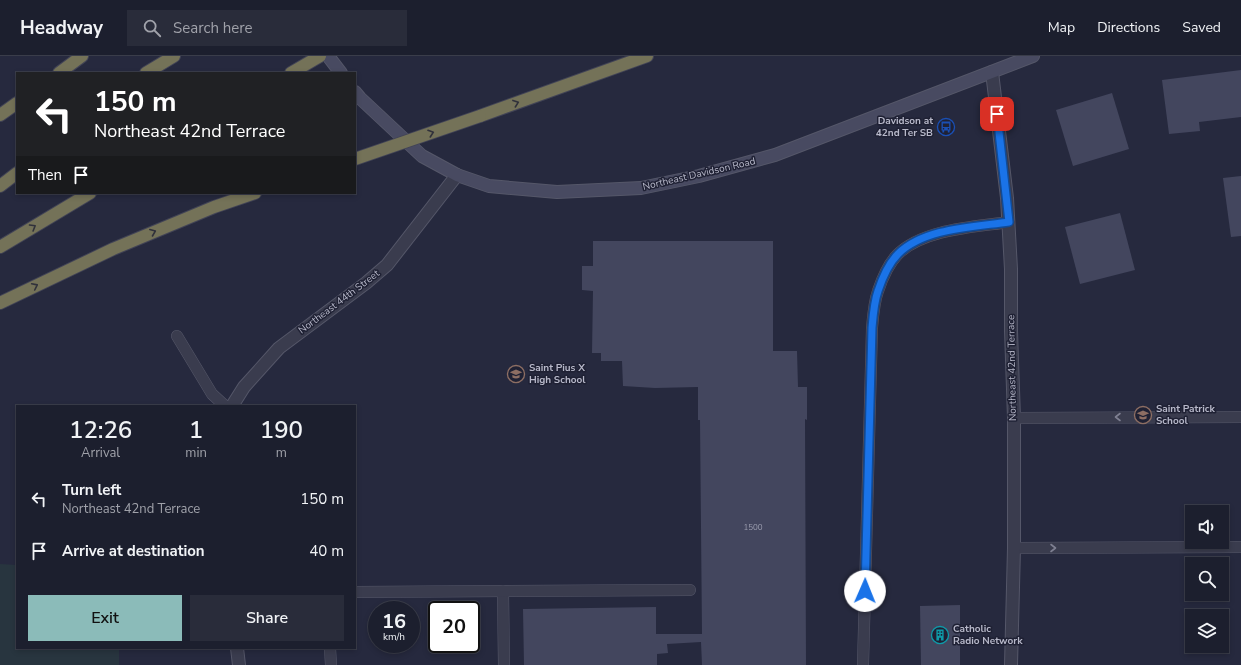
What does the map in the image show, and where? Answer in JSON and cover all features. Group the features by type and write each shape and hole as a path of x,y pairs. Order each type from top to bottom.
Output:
{"highway":[{"path":"60,72 82,56"},
{"path":"148,72 174,56"},
{"path":"293,72 320,56"},
{"path":"356,159 647,56"},
{"path":"0,115 16,104"},
{"path":"0,186 16,174"},
{"path":"0,247 88,194"},
{"path":"0,304 113,249 214,207 252,194"}],"street":[{"path":"328,56 340,72"},
{"name":"Northeast Davidson Road","path":"356,93 422,156 457,174 489,186 556,192 641,188 699,176 775,155 1034,56"},
{"name":"Northeast 42nd Terrace","path":"992,72 1009,222 1011,269 1010,331 1014,418 1014,548 1011,665"},
{"name":"Northeast 44th Street","path":"233,405 244,387 279,348 366,283 387,265 457,174"},
{"path":"237,649 239,665"}],"lane":[{"path":"863,665 872,328 877,293 885,273 898,254 916,241 934,233 1009,222"},
{"path":"177,336 212,394 224,405"},
{"path":"1014,418 1241,417"},
{"path":"1014,548 1241,547"},
{"path":"356,592 690,590"},
{"path":"503,591 504,665"},
{"path":"330,649 331,665"}],"shaded area":[{"path":"0,564 16,565 16,649 119,649 119,665 0,665"}],"building":[{"path":"1241,70 1241,117 1199,122 1200,131 1169,134 1162,80"},
{"path":"1112,93 1129,149 1073,166 1056,110"},
{"path":"1241,176 1241,236 1231,237 1223,178"},
{"path":"1120,213 1135,270 1080,284 1065,227"},
{"path":"593,241 773,241 773,351 797,351 798,387 807,387 807,420 805,419 806,665 702,665 701,642 667,644 668,653 657,654 657,665 524,665 523,609 656,607 656,634 702,634 700,420 698,420 698,387 655,388 623,386 622,361 601,361 601,353 592,353 593,291 582,290 582,266 593,266"},
{"name":"Catholic Radio Network","path":"960,605 960,665 921,665 920,606"}],"place":[{"name":"Davidson at 42nd Ter SB","path":"946,127"},
{"name":"Saint Pius X High School","path":"516,374"},
{"name":"Saint Patrick School","path":"1143,415"},
{"name":"Catholic Radio Network","path":"940,635"}],"route":[{"path":"865,591 872,328 877,293 885,273 898,254 916,241 934,233 1009,222 997,114"}]}
